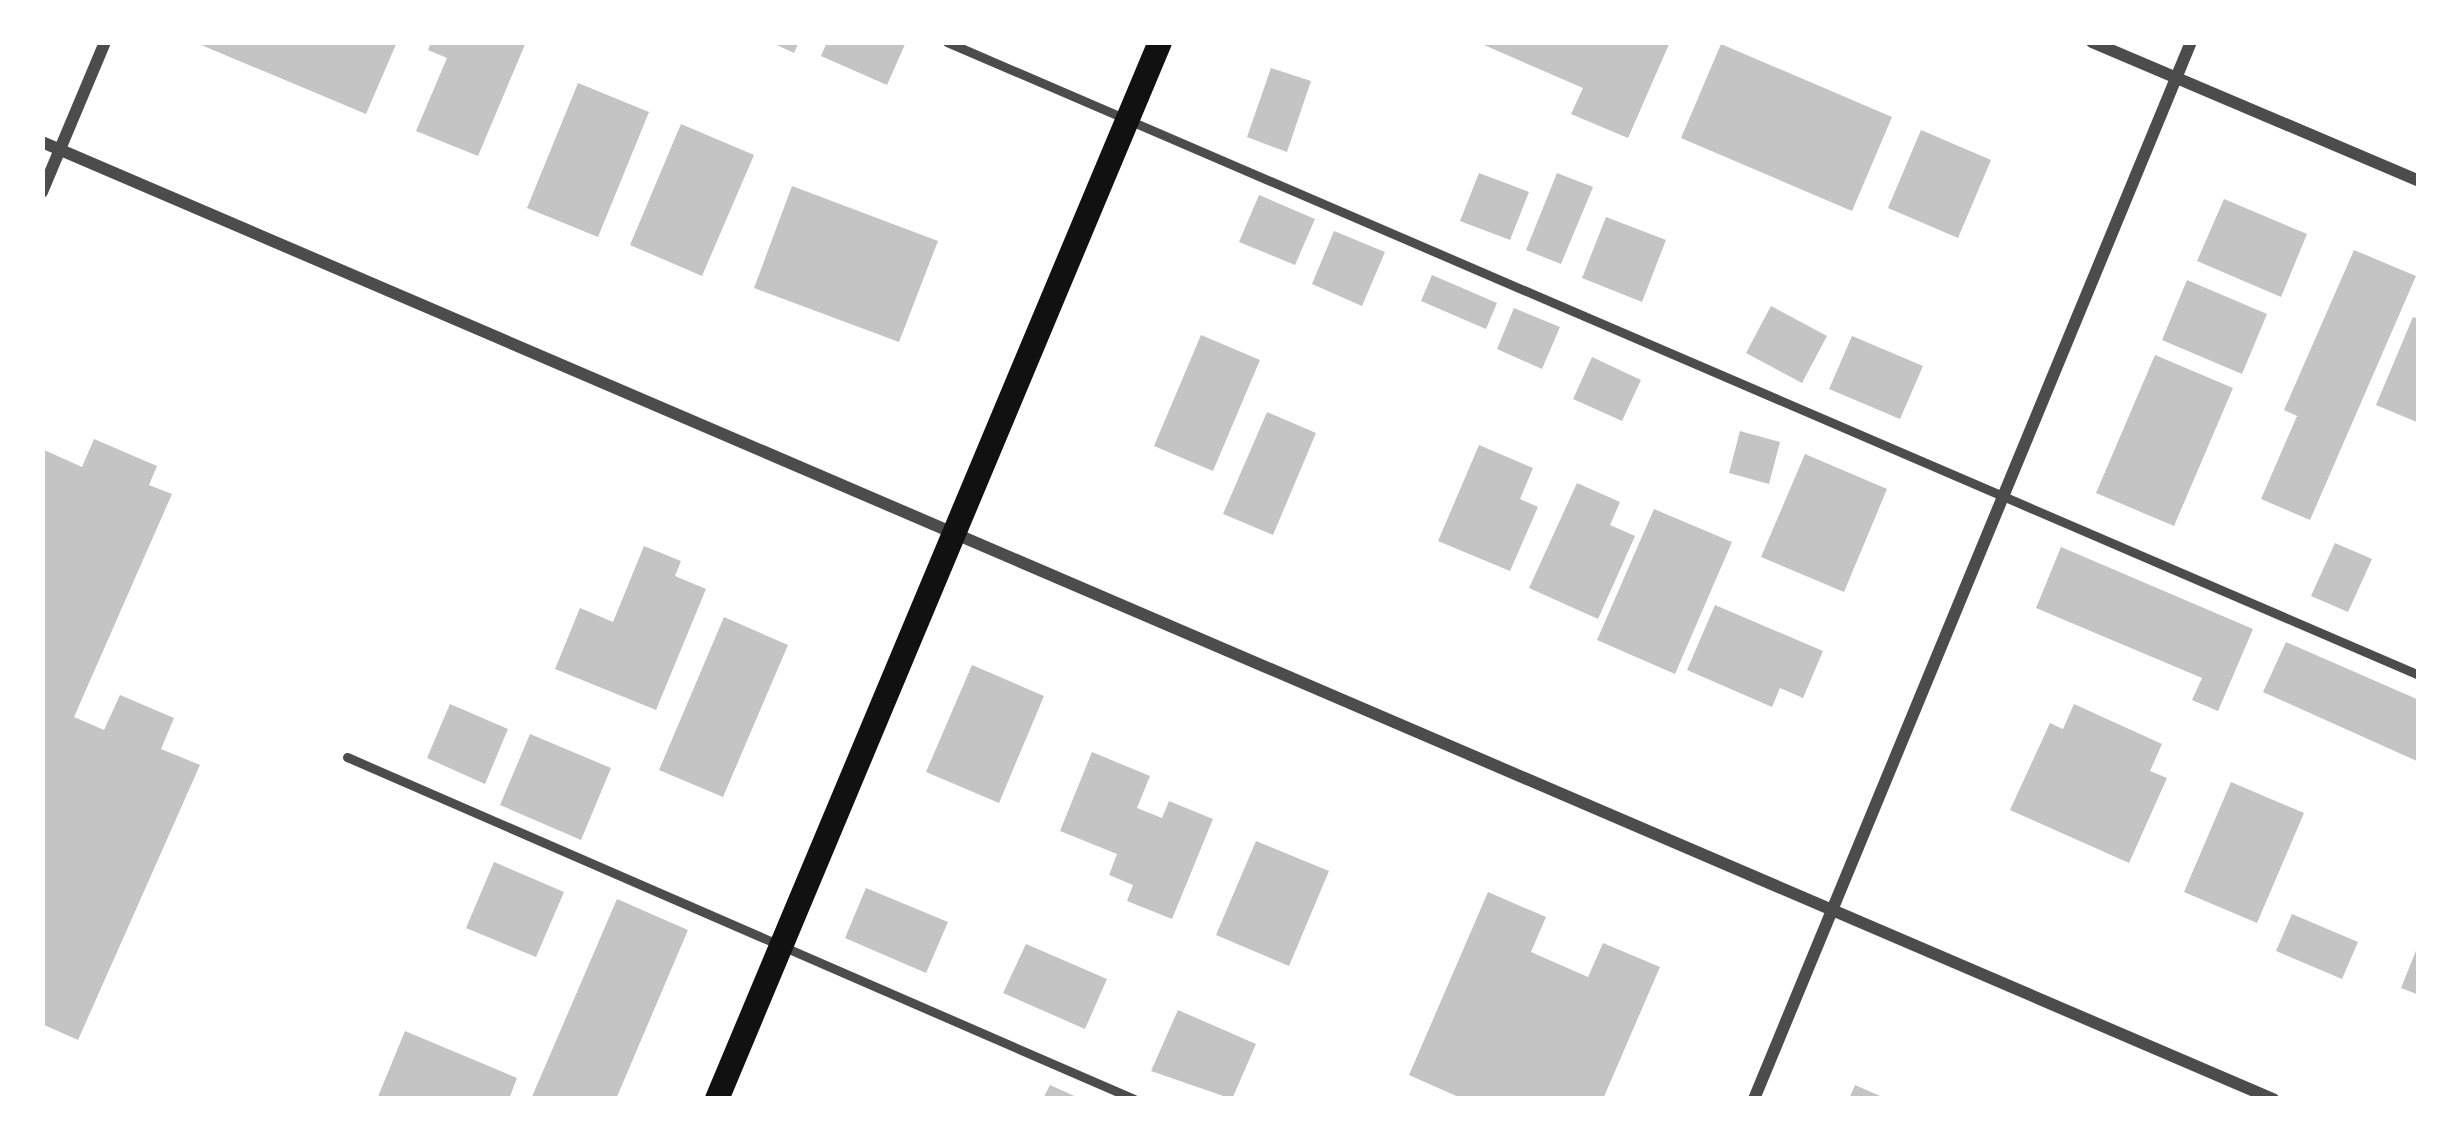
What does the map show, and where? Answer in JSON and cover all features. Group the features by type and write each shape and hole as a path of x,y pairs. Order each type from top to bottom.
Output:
{"main road":[{"path":"717,1099 1160,42"}],"street":[{"path":"42,192 105,42"},
{"path":"2092,42 2419,181"},
{"path":"1754,1099 2191,42"},
{"path":"42,142 955,538 2273,1099"}],"lane":[{"path":"947,42 2005,493 2419,675"},
{"path":"347,757 1134,1099"}],"building":[{"path":"194,42 397,42 366,114"},
{"path":"431,42 526,42 478,156 416,131 447,58 428,50"},
{"path":"770,42 799,42 794,53"},
{"path":"827,42 906,42 887,85 821,56"},
{"path":"1477,42 1670,42 1628,138 1571,114 1583,88"},
{"path":"1721,44 1892,117 1852,211 1681,138"},
{"path":"1271,68 1311,81 1287,152 1247,137"},
{"path":"578,83 649,112 598,237 527,208"},
{"path":"681,124 754,155 702,276 630,245"},
{"path":"1921,130 1991,160 1958,238 1888,208"},
{"path":"1479,173 1529,192 1510,240 1460,221"},
{"path":"1557,173 1593,187 1561,264 1526,250"},
{"path":"792,186 938,241 899,342 754,288"},
{"path":"1259,195 1315,219 1295,265 1239,242"},
{"path":"2224,199 2307,234 2281,297 2197,261"},
{"path":"1606,217 1666,240 1642,302 1582,278"},
{"path":"1334,231 1385,252 1362,306 1312,284"},
{"path":"2354,250 2416,276 2310,520 2261,499 2297,416 2284,410"},
{"path":"1432,275 1497,303 1486,329 1421,301"},
{"path":"2187,280 2267,314 2242,374 2162,340"},
{"path":"1771,306 1827,336 1802,383 1746,353"},
{"path":"1514,308 1560,327 1542,369 1497,349"},
{"path":"2413,317 2419,319 2419,423 2376,405"},
{"path":"1201,335 1260,360 1213,471 1154,446"},
{"path":"1852,336 1923,366 1900,419 1829,389"},
{"path":"2155,355 2233,388 2174,526 2096,493"},
{"path":"1592,357 1641,380 1622,421 1573,399"},
{"path":"1267,412 1316,433 1273,535 1223,514"},
{"path":"1740,431 1780,442 1769,484 1729,473"},
{"path":"94,439 157,466 149,485 172,494 74,717 104,730 120,695 174,718 161,749 200,765 78,1040 42,1024 42,449 82,467"},
{"path":"1479,445 1533,468 1520,499 1538,507 1510,571 1438,541"},
{"path":"1805,454 1887,489 1844,592 1761,557"},
{"path":"1577,483 1620,502 1610,525 1635,536 1598,619 1529,588"},
{"path":"1654,509 1732,542 1675,674 1597,640"},
{"path":"2335,543 2372,559 2348,612 2311,596"},
{"path":"644,546 681,561 675,576 706,589 656,710 555,669 580,608 613,622"},
{"path":"2061,547 2253,629 2218,711 2192,700 2202,678 2036,608"},
{"path":"1715,605 1823,651 1803,698 1780,688 1772,707 1687,670"},
{"path":"724,617 788,645 723,797 659,770"},
{"path":"2286,642 2419,700 2419,762 2263,692"},
{"path":"972,665 1044,696 999,803 926,772"},
{"path":"450,704 508,729 485,784 427,758"},
{"path":"2074,704 2162,744 2150,771 2167,778 2129,863 2010,810 2050,723 2063,729"},
{"path":"530,734 611,768 581,840 500,805"},
{"path":"1092,752 1150,776 1137,808 1162,818 1169,801 1213,819 1172,919 1127,901 1133,885 1109,875 1117,854 1060,831"},
{"path":"2231,782 2304,813 2257,923 2184,892"},
{"path":"1256,841 1329,871 1289,966 1216,935"},
{"path":"494,862 564,892 536,957 466,928"},
{"path":"866,888 948,922 926,973 845,938"},
{"path":"1488,892 1546,917 1531,952 1588,977 1603,943 1660,967 1603,1099 1463,1099 1409,1075"},
{"path":"617,899 688,930 616,1099 531,1099"},
{"path":"2292,914 2358,942 2342,979 2276,951"},
{"path":"2419,943 2419,995 2401,988"},
{"path":"1026,944 1107,979 1085,1029 1003,993"},
{"path":"1178,1010 1256,1044 1232,1099 1151,1071"},
{"path":"405,1031 517,1078 509,1099 377,1099"},
{"path":"1050,1085 1081,1099 1043,1099"},
{"path":"1855,1085 1887,1099 1849,1099"}]}
